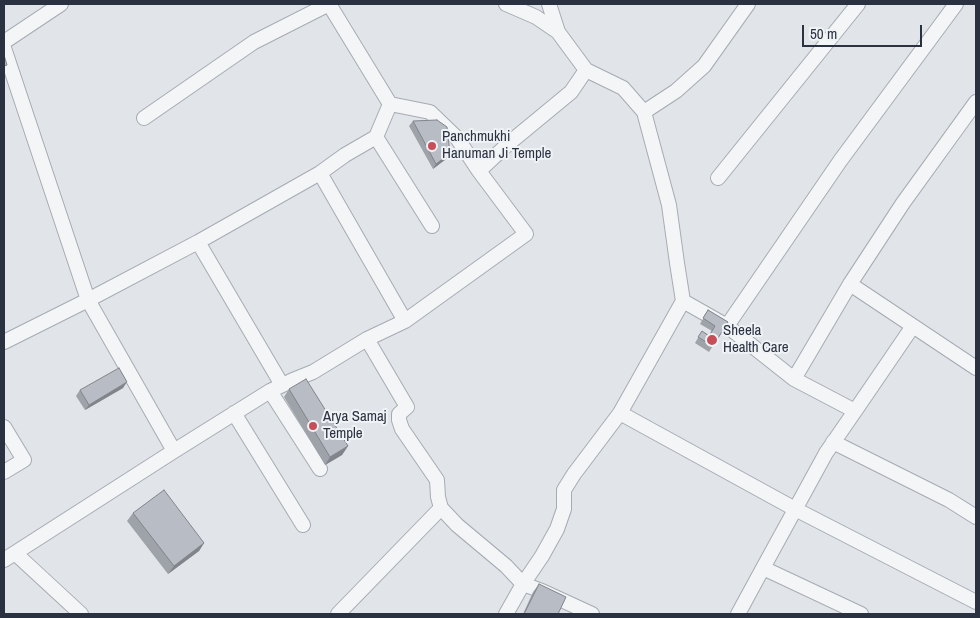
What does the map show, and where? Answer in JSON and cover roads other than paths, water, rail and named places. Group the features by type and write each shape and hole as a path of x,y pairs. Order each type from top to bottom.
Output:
{"street":[{"path":"4,42 61,4"},
{"path":"81,614 9,556 234,413 276,388 313,372 367,339 405,320 526,234 457,138 430,112 390,104 329,4 254,42 144,118"},
{"path":"506,4 536,17 558,32"},
{"path":"506,614 557,530 564,509 564,490 620,413 683,301 669,205 644,112 623,88 586,70 558,32 548,4"},
{"path":"644,112 676,91 704,66 748,4"},
{"path":"727,326 840,161 956,4"},
{"path":"718,178 855,5"},
{"path":"4,48 88,300 174,451"},
{"path":"479,171 508,144 571,92 586,70"},
{"path":"794,379 850,284 903,203 976,102"},
{"path":"4,342 198,242 320,173 345,155 376,137 390,104"},
{"path":"376,137 432,226"},
{"path":"320,173 405,320"},
{"path":"198,242 320,469"},
{"path":"850,284 976,368"},
{"path":"683,301 727,326 794,379 855,411"},
{"path":"738,614 826,453 913,326"},
{"path":"367,339 407,406 399,414 398,420 402,429 437,480 440,508 456,525 506,566 523,584 592,614"},
{"path":"234,413 302,525"},
{"path":"620,413 795,509 976,602"},
{"path":"4,427 24,460 4,472"},
{"path":"833,442 949,500 976,517"},
{"path":"338,614 440,508"},
{"path":"763,568 861,614"}],"place":[{"name":"Panchmukhi Hanuman Ji Temple","path":"432,146"},
{"name":"Sheela Health Care","path":"712,340"},
{"name":"Arya Samaj Temple","path":"313,426"}]}
